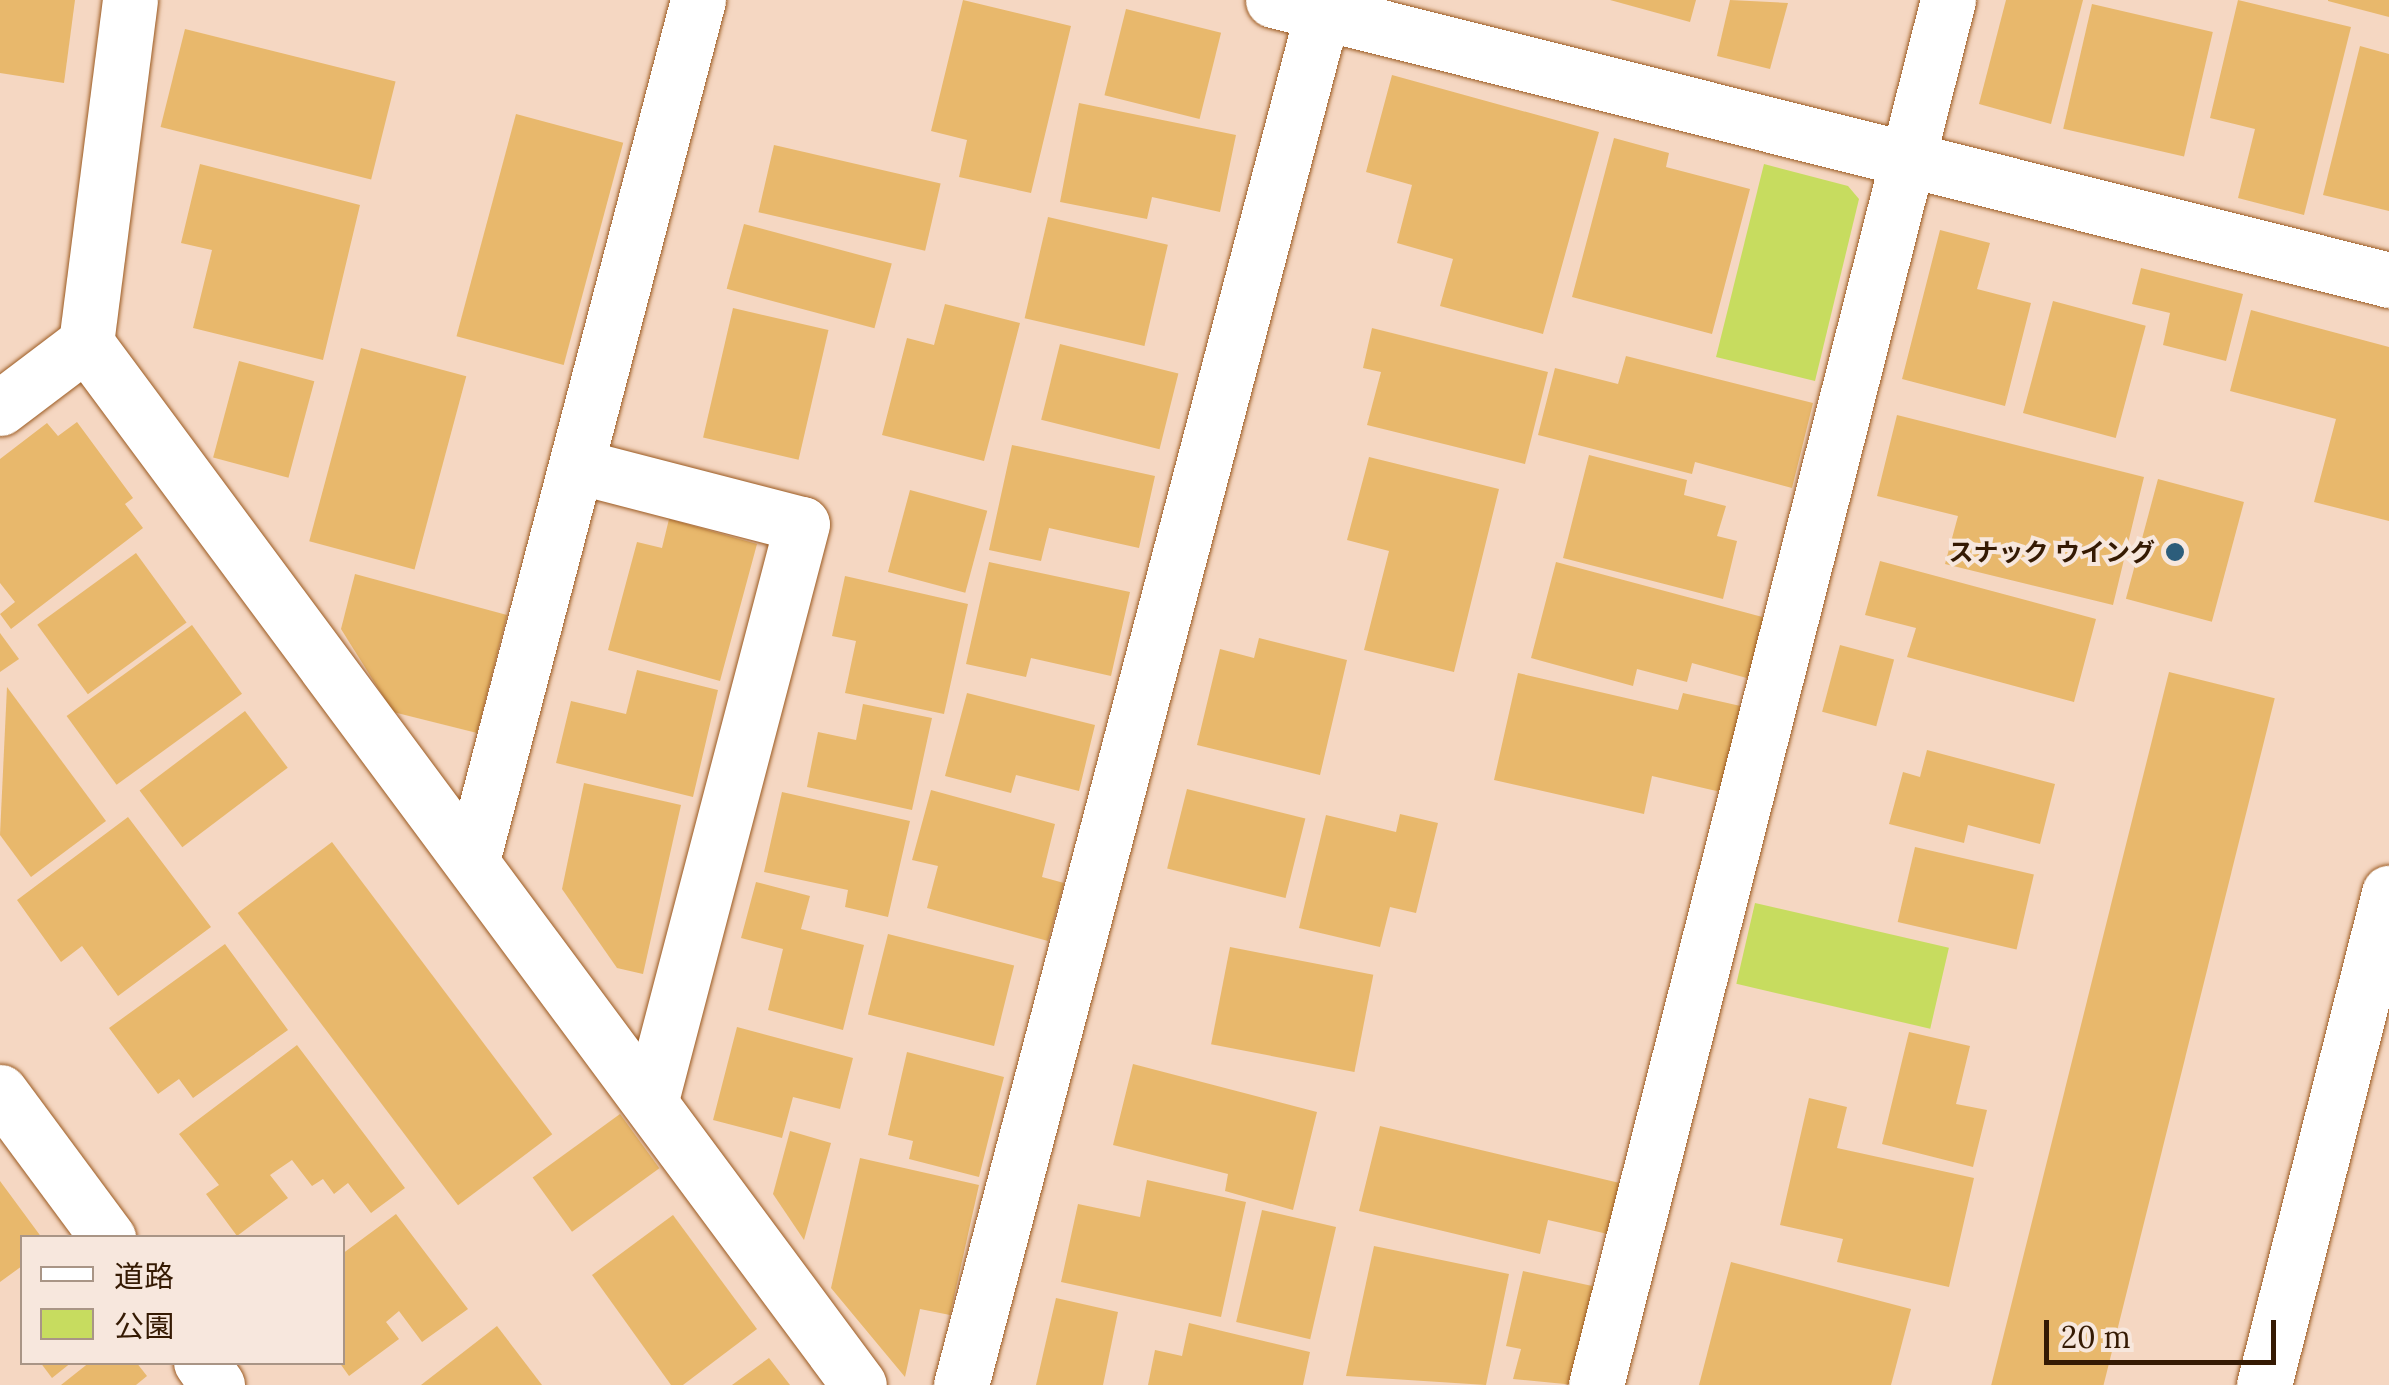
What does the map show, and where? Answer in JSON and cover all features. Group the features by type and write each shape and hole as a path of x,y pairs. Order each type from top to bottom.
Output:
{"street":[{"path":"130,0 86,343 652,1096 859,1385"},
{"path":"472,860 698,0"},
{"path":"1272,0 1336,8 1907,160 2389,280"},
{"path":"1596,1385 1948,0"},
{"path":"961,1385 1311,56 1336,8"},
{"path":"0,408 86,343"},
{"path":"577,466 802,524 652,1096"},
{"path":"2264,1385 2389,893"},
{"path":"0,1092 106,1235"}],"green space":[{"path":"1764,164 1848,186 1859,199 1815,381 1716,357"},
{"path":"1755,903 1949,948 1930,1029 1736,984"}],"building":[{"path":"0,0 75,0 64,83 0,73"},
{"path":"963,0 1071,26 1031,193 959,177 967,140 931,131"},
{"path":"1610,0 1696,0 1690,22"},
{"path":"1730,0 1788,3 1770,69 1717,56"},
{"path":"2006,0 2083,0 2051,124 1979,104"},
{"path":"2238,0 2351,27 2304,215 2238,198 2255,129 2210,118"},
{"path":"2389,0 2389,17 2328,1"},
{"path":"2092,4 2213,32 2184,157 2063,129"},
{"path":"1126,9 1221,33 1200,119 1104,95"},
{"path":"185,29 396,81 371,179 161,127"},
{"path":"2360,46 2389,54 2389,211 2323,195"},
{"path":"1392,75 1599,132 1543,334 1440,306 1453,259 1397,243 1412,185 1366,172"},
{"path":"1079,103 1236,135 1220,212 1152,197 1147,219 1060,202"},
{"path":"516,114 623,143 564,365 456,336"},
{"path":"1614,138 1669,153 1666,167 1750,189 1712,334 1572,297"},
{"path":"774,145 941,183 925,251 758,212"},
{"path":"200,164 360,205 323,360 193,328 212,250 181,243"},
{"path":"1048,217 1168,245 1144,346 1025,318"},
{"path":"744,224 892,264 874,328 727,289"},
{"path":"1940,230 1990,243 1977,289 2031,303 2005,406 1902,379"},
{"path":"2141,268 2243,294 2226,361 2163,345 2170,313 2132,304"},
{"path":"2053,301 2146,326 2116,438 2023,413"},
{"path":"945,304 1020,323 984,461 882,435 907,338 934,345"},
{"path":"733,308 828,330 799,460 703,438"},
{"path":"2251,310 2389,347 2389,521 2314,502 2336,419 2230,391"},
{"path":"1372,328 1548,372 1525,464 1367,425 1381,372 1363,368"},
{"path":"1060,344 1178,374 1160,449 1041,420"},
{"path":"361,348 466,376 415,569 309,541"},
{"path":"1626,356 1813,403 1792,488 1695,462 1692,474 1538,435 1555,368 1618,384"},
{"path":"239,361 314,381 288,478 213,458"},
{"path":"1897,415 2144,477 2113,605 1945,564 1958,516 1877,496"},
{"path":"77,422 133,498 125,504 143,528 11,629 0,614 15,602 0,583 0,459 47,423 58,436"},
{"path":"1012,445 1155,476 1139,548 1049,528 1041,561 989,550"},
{"path":"1589,455 1687,480 1684,495 1726,506 1717,536 1737,541 1723,599 1563,558"},
{"path":"1369,457 1499,489 1454,672 1364,650 1389,551 1347,540"},
{"path":"2158,479 2244,502 2212,622 2126,599"},
{"path":"910,490 987,511 965,593 888,572"},
{"path":"669,519 757,544 720,681 608,650 637,542 662,548"},
{"path":"136,553 187,623 88,694 37,625"},
{"path":"1880,561 2096,619 2074,702 1907,657 1916,628 1865,615"},
{"path":"989,562 1130,592 1111,676 1031,658 1026,677 966,664"},
{"path":"1556,562 1770,619 1754,680 1692,663 1687,682 1637,669 1633,686 1531,658"},
{"path":"355,574 507,615 477,733 393,712 341,629"},
{"path":"845,576 968,604 944,714 845,693 856,641 832,636"},
{"path":"192,625 242,694 117,785 67,716"},
{"path":"0,633 19,659 0,672"},
{"path":"1259,638 1347,660 1320,775 1197,745 1220,649 1254,658"},
{"path":"1840,645 1894,659 1876,726 1822,712"},
{"path":"637,670 718,690 693,797 556,763 571,701 626,714"},
{"path":"2169,672 2275,698 2104,1385 1991,1385"},
{"path":"1518,673 1678,710 1683,693 1745,707 1725,793 1652,776 1644,814 1494,780"},
{"path":"7,687 106,821 31,877 0,835"},
{"path":"967,693 1095,725 1079,791 1016,775 1011,793 945,776"},
{"path":"863,704 932,718 912,810 807,787 818,732 856,740"},
{"path":"245,711 288,768 182,847 140,790"},
{"path":"1927,750 2055,784 2040,844 1968,825 1964,843 1889,824 1903,772 1920,777"},
{"path":"584,783 681,805 643,974 617,968 562,889"},
{"path":"1187,789 1305,819 1286,898 1167,869"},
{"path":"931,790 1055,824 1042,877 1064,883 1048,941 927,908 938,866 912,860"},
{"path":"782,792 910,821 888,917 845,907 848,890 764,872"},
{"path":"1400,814 1438,823 1416,913 1390,907 1380,947 1299,928 1326,815 1396,832"},
{"path":"128,817 211,927 118,996 82,946 61,962 17,900"},
{"path":"332,842 552,1134 458,1205 238,913"},
{"path":"1915,847 2034,874 2017,949 1898,922"},
{"path":"756,882 810,896 801,929 864,945 843,1030 768,1010 783,949 741,938"},
{"path":"888,934 1014,965 994,1046 868,1015"},
{"path":"225,944 288,1030 193,1098 179,1079 158,1094 109,1028"},
{"path":"1230,947 1373,975 1354,1072 1211,1044"},
{"path":"737,1027 853,1058 840,1109 793,1097 782,1138 713,1120"},
{"path":"1909,1032 1970,1046 1956,1104 1987,1110 1973,1167 1882,1144"},
{"path":"297,1045 405,1188 371,1213 348,1183 334,1194 323,1179 312,1186 292,1160 270,1175 288,1198 236,1235 206,1194 219,1185 179,1134"},
{"path":"907,1052 1004,1077 979,1177 909,1159 913,1141 888,1135"},
{"path":"1133,1064 1317,1112 1293,1210 1225,1191 1228,1174 1113,1145"},
{"path":"1809,1098 1847,1107 1837,1148 1974,1178 1949,1287 1837,1262 1843,1239 1780,1225"},
{"path":"620,1114 659,1168 572,1232 533,1177"},
{"path":"1380,1126 1628,1185 1616,1236 1548,1220 1540,1254 1359,1211"},
{"path":"790,1131 831,1143 804,1240 773,1194"},
{"path":"860,1158 979,1185 950,1315 920,1309 905,1377 831,1288"},
{"path":"1147,1180 1246,1202 1221,1317 1061,1282 1078,1204 1140,1217"},
{"path":"0,1181 40,1235 20,1235 20,1267 0,1282"},
{"path":"1262,1210 1336,1227 1310,1339 1236,1322"},
{"path":"396,1214 468,1309 422,1342 399,1311 386,1322 399,1339 349,1376 341,1365 345,1365 345,1252"},
{"path":"673,1215 757,1329 683,1385 671,1385 592,1275"},
{"path":"1374,1246 1509,1274 1486,1385 1346,1376"},
{"path":"1731,1262 1911,1309 1891,1385 1699,1385"},
{"path":"1523,1271 1597,1287 1575,1385 1513,1379 1521,1349 1506,1346"},
{"path":"1056,1298 1118,1312 1103,1385 1036,1385"},
{"path":"1189,1323 1310,1352 1303,1385 1148,1385 1155,1350 1182,1356"},
{"path":"497,1326 542,1385 421,1385"},
{"path":"769,1358 790,1385 732,1385"},
{"path":"42,1365 68,1365 52,1378"},
{"path":"86,1365 138,1365 147,1376 136,1385 61,1385"}],"place":[{"name":"スナック ウイング","path":"2175,552"}]}
